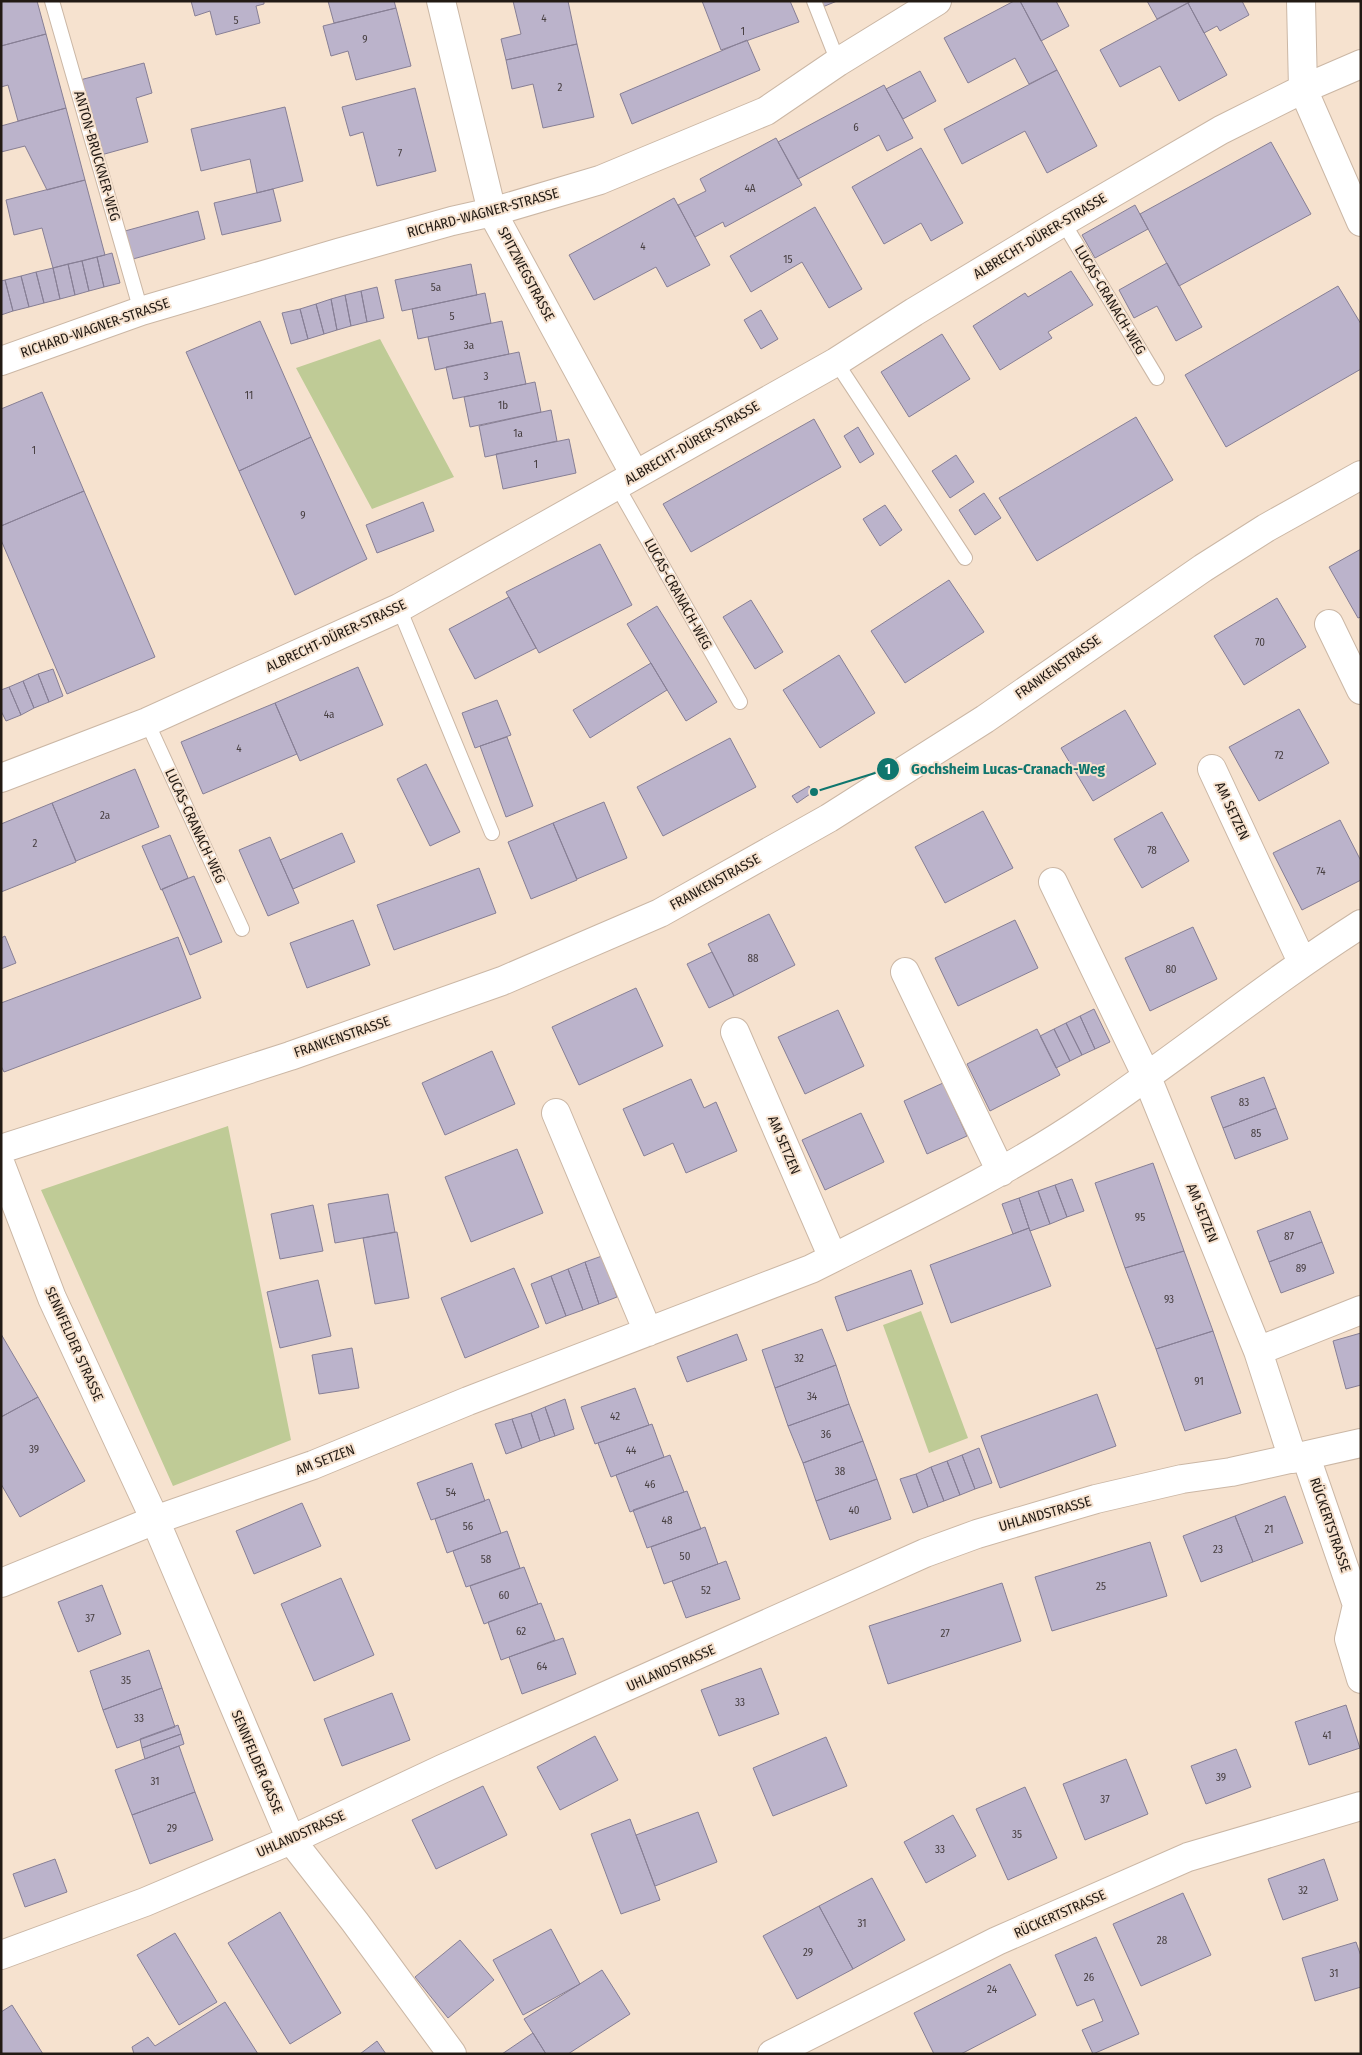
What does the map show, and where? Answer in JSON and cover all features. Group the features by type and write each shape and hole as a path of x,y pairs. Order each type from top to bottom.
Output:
{"street":[{"name":"SPITZWEGSTRASSE","path":"441,1 492,212 626,480"},
{"name":"RICHARD-WAGNER-STRASSE","path":"1,361 141,311 600,180 766,111 838,62 937,1"},
{"path":"1301,1 1303,89 1361,222"},
{"name":"ALBRECHT-DÜRER-STRASSE","path":"1,778 147,722 399,608 836,362 914,312 1063,222 1221,130 1303,89 1361,64"},
{"name":"FRANKENSTRASSE","path":"1,1149 290,1056 502,981 660,913 816,826 985,719 1203,568 1266,528 1361,475"},
{"path":"1329,624 1361,690"},
{"name":"AM SETZEN","path":"1212,769 1302,962"},
{"name":"AM SETZEN","path":"1053,882 1146,1076 1258,1351 1299,1458"},
{"name":"AM SETZEN","path":"1,1583 155,1520 313,1465 468,1401 811,1269 1001,1172 1089,1118 1302,962 1361,924"},
{"path":"905,972 1001,1172"},
{"name":"AM SETZEN","path":"735,1032 833,1258"},
{"path":"556,1113 648,1332"},
{"name":"SENNFELDER STRASSE","path":"1,1165 52,1298 155,1520"},
{"path":"1258,1351 1361,1310"},
{"name":"UHLANDSTRASSE","path":"1,1955 146,1902 291,1840 442,1769 926,1553 977,1534 1096,1499 1182,1479 1231,1472 1299,1458 1361,1443"},
{"name":"RÜCKERTSTRASSE","path":"1299,1458 1357,1605 1349,1639 1361,1679"},
{"name":"SENNFELDER GASSE","path":"155,1520 291,1840 355,1922 452,2054"},
{"name":"RÜCKERTSTRASSE","path":"772,2054 997,1941 1188,1857 1361,1806"}],"lane":[{"name":"ANTON-BRUCKNER-WEG","path":"52,1 141,311"},
{"path":"814,1 838,62"},
{"name":"LUCAS-CRANACH-WEG","path":"1063,222 1157,378"},
{"path":"836,362 965,558"},
{"name":"LUCAS-CRANACH-WEG","path":"626,480 740,702"},
{"path":"399,608 492,832"},
{"name":"LUCAS-CRANACH-WEG","path":"147,722 242,929"}],"green space":[{"path":"380,339 454,477 372,509 296,368"},
{"path":"228,1126 291,1440 173,1486 41,1190"},
{"path":"921,1311 968,1438 929,1453 883,1325"}],"building":[{"path":"1,1 37,1 46,34 1,46"},
{"path":"191,1 264,1 264,4 256,6 260,23 216,35 210,11 195,16"},
{"path":"328,1 394,1 396,8 334,23"},
{"path":"513,1 568,1 577,44 506,60 501,39 521,34"},
{"path":"702,1 790,1 799,22 721,50"},
{"path":"817,1 837,1 820,8"},
{"path":"1014,1 1020,1 1057,70 1029,84 1015,58 968,83 944,38"},
{"path":"1020,1 1056,1 1069,26 1041,41"},
{"path":"1147,1 1191,1 1157,19"},
{"path":"1191,1 1242,1 1249,15 1220,31 1217,26 1204,33 1188,3"},
{"path":"1188,3 1227,75 1179,101 1160,66 1120,87 1100,50"},
{"path":"396,8 411,66 356,80 348,51 331,56 323,26"},
{"path":"46,34 66,108 18,121 8,85 1,87 1,46"},
{"path":"747,40 760,70 632,124 620,94"},
{"path":"577,44 594,117 543,128 533,84 512,89 506,60"},
{"path":"144,63 152,93 136,98 148,142 101,155 80,80"},
{"path":"1057,70 1097,146 1047,173 1025,131 962,164 944,129"},
{"path":"920,71 936,101 903,119 886,89"},
{"path":"884,85 913,138 887,151 879,135 798,179 778,142"},
{"path":"415,88 436,171 377,186 363,132 350,136 342,107"},
{"path":"285,107 303,181 257,193 250,159 201,171 191,129"},
{"path":"66,108 85,180 47,190 25,146 1,152 1,126"},
{"path":"776,138 802,185 725,227 723,222 695,237 678,205 706,191 700,179"},
{"path":"1271,142 1311,214 1179,286 1140,214"},
{"path":"921,148 963,223 931,241 921,223 884,244 852,187"},
{"path":"85,180 105,255 53,268 42,228 14,235 6,200"},
{"path":"273,189 281,221 222,235 214,203"},
{"path":"674,198 710,265 667,287 656,267 594,300 569,255"},
{"path":"1135,205 1148,229 1095,258 1082,235"},
{"path":"815,207 862,289 829,308 802,262 751,292 730,256"},
{"path":"198,211 205,239 133,259 125,231"},
{"path":"112,253 120,283 104,287 97,257"},
{"path":"97,257 104,287 89,291 82,261"},
{"path":"82,261 89,291 75,295 68,264"},
{"path":"1167,263 1202,327 1176,341 1157,306 1134,318 1119,290"},
{"path":"68,264 75,295 60,299 53,268"},
{"path":"471,264 477,295 402,311 395,280"},
{"path":"53,268 60,299 44,303 36,272"},
{"path":"1071,271 1093,305 1048,332 1052,338 1000,370 973,326 1025,293 1028,297"},
{"path":"36,272 44,303 29,307 21,276"},
{"path":"21,276 29,307 13,311 5,280"},
{"path":"5,280 13,311 1,315 1,281"},
{"path":"1338,286 1361,324 1361,369 1226,447 1185,375"},
{"path":"377,287 384,318 367,322 361,291"},
{"path":"361,291 367,322 351,326 345,295"},
{"path":"485,293 491,323 418,339 412,309"},
{"path":"345,295 351,326 337,330 331,299"},
{"path":"331,299 337,330 324,334 316,304"},
{"path":"316,304 324,334 308,339 300,309"},
{"path":"300,309 308,339 291,344 282,313"},
{"path":"761,310 778,339 761,349 744,320"},
{"path":"260,321 311,437 239,471 186,352"},
{"path":"502,321 509,354 435,370 428,337"},
{"path":"942,334 970,379 909,417 881,372"},
{"path":"519,352 526,384 453,399 446,367"},
{"path":"535,382 541,412 470,427 464,397"},
{"path":"42,392 84,491 1,526 1,409"},
{"path":"551,410 557,441 485,457 479,426"},
{"path":"1136,417 1173,480 1037,561 999,498"},
{"path":"814,419 841,467 691,552 663,504"},
{"path":"858,427 874,454 860,463 844,436"},
{"path":"311,437 367,559 295,595 239,471"},
{"path":"569,439 576,473 503,489 496,454"},
{"path":"956,455 974,482 950,498 932,471"},
{"path":"84,491 155,657 67,694 1,540 1,526"},
{"path":"984,493 1001,518 975,535 959,510"},
{"path":"423,502 434,531 377,553 366,525"},
{"path":"885,505 902,530 880,546 863,519"},
{"path":"600,544 632,605 539,653 506,592"},
{"path":"1361,549 1361,617 1358,618 1329,567"},
{"path":"949,580 984,632 905,683 871,631"},
{"path":"509,597 536,648 475,679 449,629"},
{"path":"1277,598 1306,647 1244,685 1214,636"},
{"path":"751,600 783,652 755,669 723,617"},
{"path":"657,606 717,702 686,721 627,624"},
{"path":"839,655 875,713 820,748 783,690"},
{"path":"651,663 667,690 590,738 573,710"},
{"path":"358,667 383,725 300,761 275,703"},
{"path":"53,669 63,696 49,702 38,674"},
{"path":"38,674 49,702 34,708 23,681"},
{"path":"23,681 34,708 21,715 9,687"},
{"path":"9,687 21,715 6,721 1,711 1,690"},
{"path":"497,700 511,735 475,748 462,713"},
{"path":"275,703 297,754 203,794 181,742"},
{"path":"1299,709 1329,763 1259,801 1229,747"},
{"path":"1125,710 1156,764 1093,801 1061,748"},
{"path":"507,737 533,806 506,817 480,746"},
{"path":"730,738 756,787 663,836 637,787"},
{"path":"426,764 460,832 430,846 397,779"},
{"path":"135,769 159,827 76,861 52,803"},
{"path":"809,786 813,792 797,803 792,796"},
{"path":"604,802 627,858 577,879 553,823"},
{"path":"52,803 76,862 1,892 1,824"},
{"path":"983,811 1013,868 945,903 915,847"},
{"path":"1162,812 1189,861 1142,888 1114,839"},
{"path":"1340,820 1361,861 1361,880 1302,910 1273,853"},
{"path":"553,823 577,880 531,899 508,842"},
{"path":"342,833 355,862 293,889 280,860"},
{"path":"170,835 188,878 161,890 142,846"},
{"path":"270,837 299,903 268,916 239,850"},
{"path":"479,868 496,913 394,950 377,905"},
{"path":"194,876 222,942 190,955 162,889"},
{"path":"769,914 795,965 734,996 708,944"},
{"path":"353,920 370,965 307,988 290,943"},
{"path":"1015,920 1038,968 958,1006 935,958"},
{"path":"1193,927 1217,979 1150,1011 1125,958"},
{"path":"5,936 16,963 1,969 1,938"},
{"path":"178,937 201,998 4,1072 1,1066 1,1003"},
{"path":"712,952 734,996 709,1008 687,964"},
{"path":"636,988 663,1046 579,1085 552,1027"},
{"path":"1094,1009 1110,1042 1095,1049 1080,1016"},
{"path":"838,1010 864,1066 805,1094 778,1037"},
{"path":"1080,1016 1095,1049 1082,1055 1066,1023"},
{"path":"1066,1023 1082,1055 1070,1061 1054,1029"},
{"path":"1037,1029 1060,1075 990,1111 967,1064"},
{"path":"1054,1029 1070,1061 1056,1068 1040,1036"},
{"path":"492,1051 515,1104 445,1135 422,1083"},
{"path":"1264,1077 1276,1108 1223,1128 1211,1097"},
{"path":"691,1079 704,1108 716,1102 737,1151 686,1173 673,1143 644,1156 623,1109"},
{"path":"943,1083 967,1136 927,1154 904,1101"},
{"path":"1276,1108 1288,1139 1235,1159 1223,1128"},
{"path":"861,1113 884,1162 825,1190 802,1140"},
{"path":"517,1149 543,1213 471,1242 445,1177"},
{"path":"1153,1163 1184,1251 1125,1268 1095,1183"},
{"path":"1072,1179 1084,1211 1067,1217 1055,1185"},
{"path":"1055,1185 1067,1217 1050,1224 1038,1191"},
{"path":"1038,1191 1050,1224 1030,1231 1019,1198"},
{"path":"388,1194 395,1232 335,1243 328,1204"},
{"path":"1019,1198 1029,1228 1013,1234 1002,1204"},
{"path":"313,1205 323,1251 280,1259 271,1214"},
{"path":"1310,1211 1322,1242 1269,1262 1257,1231"},
{"path":"1029,1228 1051,1286 951,1323 930,1265"},
{"path":"397,1232 409,1298 375,1304 363,1238"},
{"path":"1322,1242 1334,1273 1281,1293 1269,1262"},
{"path":"1184,1251 1213,1331 1156,1349 1125,1268"},
{"path":"602,1256 617,1297 599,1304 585,1262"},
{"path":"585,1262 599,1304 583,1310 568,1269"},
{"path":"514,1268 539,1327 465,1358 441,1298"},
{"path":"568,1269 583,1310 566,1316 551,1276"},
{"path":"911,1270 923,1304 847,1331 835,1297"},
{"path":"551,1276 566,1316 546,1324 531,1284"},
{"path":"318,1280 331,1336 280,1348 267,1292"},
{"path":"822,1329 836,1365 775,1388 762,1350"},
{"path":"1213,1331 1241,1413 1185,1431 1156,1349"},
{"path":"1361,1333 1361,1385 1346,1389 1333,1341"},
{"path":"1,1334 38,1397 1,1417"},
{"path":"737,1334 747,1360 687,1382 677,1357"},
{"path":"352,1348 359,1388 319,1394 312,1355"},
{"path":"836,1365 849,1404 788,1426 775,1388"},
{"path":"635,1388 649,1425 595,1444 581,1407"},
{"path":"1097,1394 1116,1446 1000,1488 981,1436"},
{"path":"38,1397 85,1481 20,1517 1,1484 1,1417"},
{"path":"565,1399 574,1429 555,1436 545,1407"},
{"path":"849,1404 863,1441 803,1463 788,1426"},
{"path":"545,1407 555,1436 540,1441 531,1413"},
{"path":"531,1413 540,1441 522,1448 512,1419"},
{"path":"512,1419 522,1448 506,1454 495,1424"},
{"path":"652,1424 664,1457 611,1477 598,1443"},
{"path":"863,1441 877,1479 816,1501 803,1463"},
{"path":"979,1448 992,1483 975,1489 962,1455"},
{"path":"670,1455 684,1492 630,1512 616,1475"},
{"path":"962,1455 975,1489 960,1495 947,1461"},
{"path":"947,1461 960,1495 944,1501 931,1467"},
{"path":"472,1463 485,1501 431,1520 417,1483"},
{"path":"931,1467 944,1501 928,1507 916,1474"},
{"path":"916,1474 928,1507 913,1513 900,1479"},
{"path":"877,1479 891,1519 830,1540 816,1501"},
{"path":"687,1491 701,1529 647,1548 633,1510"},
{"path":"1285,1496 1303,1543 1253,1562 1235,1516"},
{"path":"489,1499 501,1533 447,1553 435,1519"},
{"path":"302,1503 321,1546 254,1574 236,1531"},
{"path":"1235,1516 1253,1562 1201,1582 1183,1536"},
{"path":"705,1527 718,1564 664,1584 651,1547"},
{"path":"507,1531 520,1568 466,1587 453,1551"},
{"path":"1150,1542 1167,1596 1052,1631 1035,1577"},
{"path":"726,1561 740,1599 686,1618 672,1581"},
{"path":"524,1567 538,1604 484,1624 470,1586"},
{"path":"341,1578 374,1655 314,1681 281,1604"},
{"path":"1002,1583 1021,1641 888,1684 869,1626"},
{"path":"102,1585 121,1634 78,1652 58,1602"},
{"path":"541,1603 555,1640 501,1660 488,1622"},
{"path":"563,1638 576,1674 522,1694 509,1657"},
{"path":"149,1650 162,1688 103,1710 90,1671"},
{"path":"761,1668 779,1714 719,1736 701,1690"},
{"path":"162,1688 175,1727 117,1748 103,1710"},
{"path":"392,1693 410,1740 342,1766 324,1719"},
{"path":"1346,1705 1360,1748 1309,1765 1295,1722"},
{"path":"178,1725 181,1734 142,1748 140,1739"},
{"path":"181,1734 184,1744 145,1759 142,1748"},
{"path":"595,1736 618,1780 560,1810 537,1767"},
{"path":"826,1737 847,1786 773,1816 753,1768"},
{"path":"179,1746 195,1792 132,1815 115,1770"},
{"path":"1236,1749 1251,1787 1206,1804 1191,1766"},
{"path":"1126,1759 1148,1814 1085,1840 1063,1784"},
{"path":"483,1786 507,1835 436,1869 412,1820"},
{"path":"1025,1787 1057,1858 1008,1880 976,1809"},
{"path":"195,1792 213,1840 150,1864 132,1815"},
{"path":"698,1812 717,1862 655,1886 636,1835"},
{"path":"953,1815 976,1856 926,1883 904,1842"},
{"path":"630,1819 660,1900 621,1914 591,1834"},
{"path":"55,1859 67,1892 25,1907 13,1874"},
{"path":"1324,1859 1338,1900 1283,1920 1268,1879"},
{"path":"872,1878 905,1940 853,1969 819,1906"},
{"path":"1183,1893 1211,1955 1141,1986 1113,1924"},
{"path":"819,1906 853,1969 797,1999 763,1936"},
{"path":"280,1912 341,2013 290,2044 228,1943"},
{"path":"551,1929 580,1984 523,2015 493,1960"},
{"path":"175,1933 217,2002 179,2025 137,1955"},
{"path":"1096,1937 1139,2034 1093,2054 1082,2030 1103,2021 1094,1999 1077,2006 1055,1955"},
{"path":"460,1940 494,1980 448,2018 415,1977"},
{"path":"1356,1942 1361,1956 1361,1987 1315,2001 1302,1958"},
{"path":"1010,1964 1036,2015 961,2054 934,2054 914,2013"},
{"path":"602,1970 630,2014 568,2054 546,2054 524,2019"},
{"path":"225,2002 258,2054 134,2054 132,2047 148,2037 155,2046"},
{"path":"12,2005 43,2054 1,2054 1,2012"},
{"path":"533,2033 546,2054 502,2054"},
{"path":"377,2041 386,2054 360,2054"}],"place":[{"name":"Gochsheim Lucas-Cranach-Weg","path":"814,792"}]}
